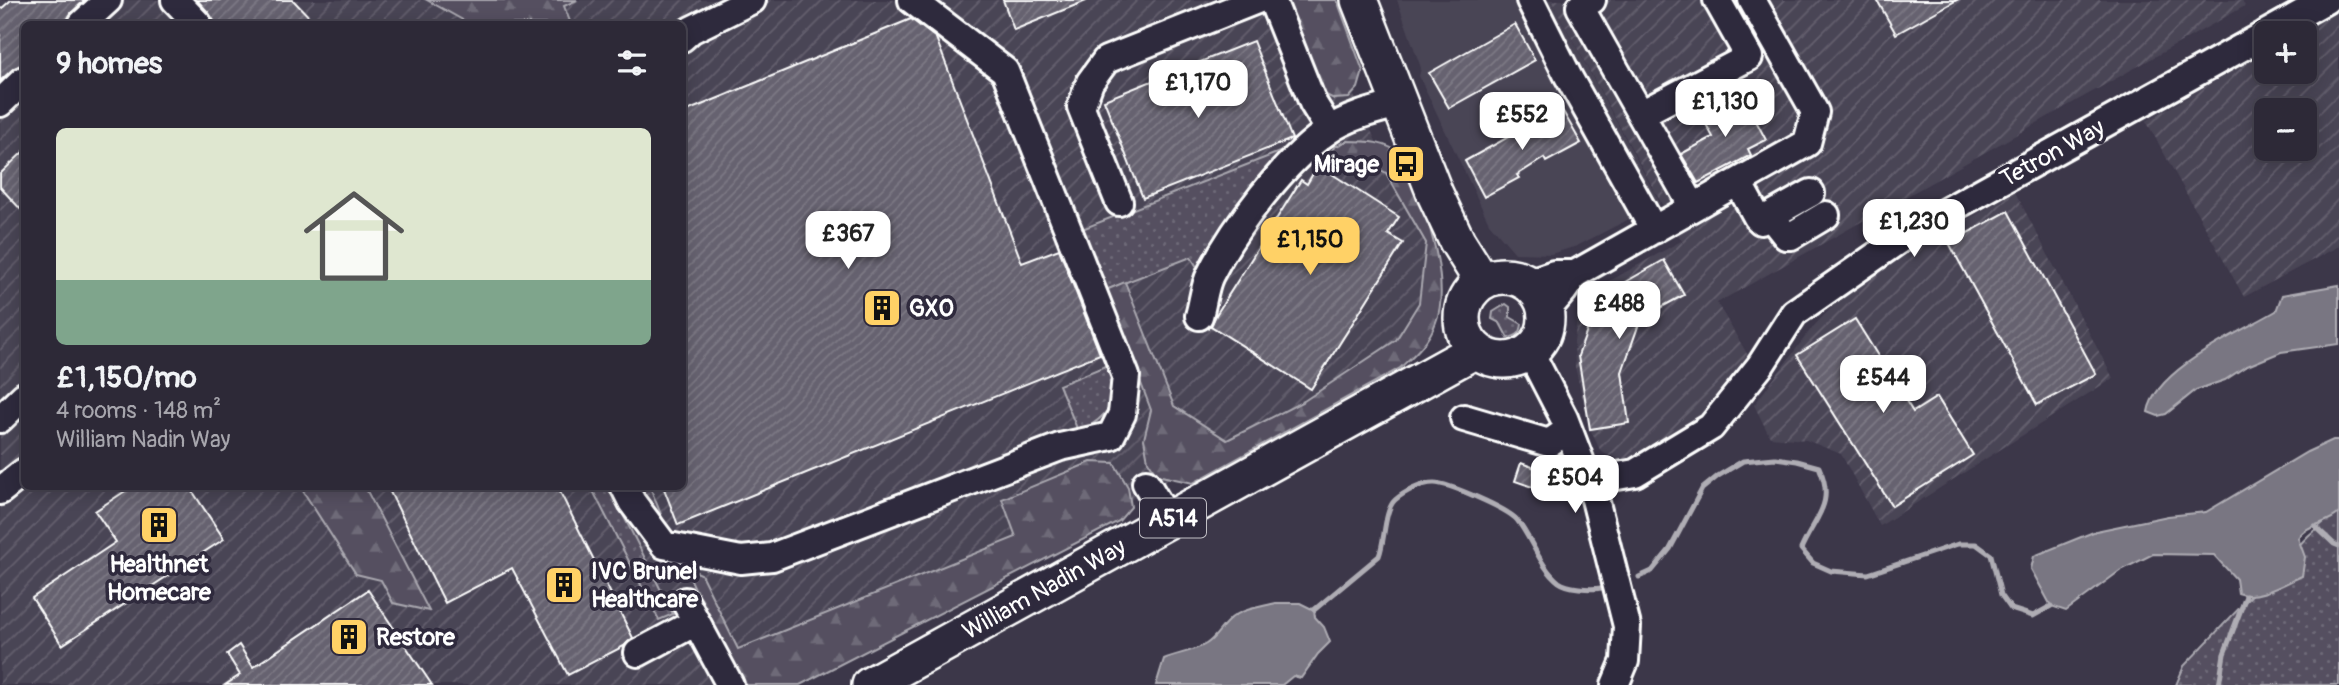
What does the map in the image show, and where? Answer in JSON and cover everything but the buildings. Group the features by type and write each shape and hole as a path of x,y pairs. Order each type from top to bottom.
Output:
{"main road":[{"path":"1359,0 1452,229 1482,281"},
{"path":"1514,277 1537,297 1546,328 1540,342 1530,352 1517,359 1503,361 1488,358 1476,350 1467,338 1460,313 1469,292 1482,281 1514,277"},
{"name":"William Nadin Way","path":"870,685 1476,350"}],"street":[{"path":"85,21 108,0"},
{"path":"175,0 195,21"},
{"path":"686,34 752,0"},
{"path":"626,490 664,545 741,560 772,557 1060,447 1111,436 1122,414 1126,376 1005,71 912,0"},
{"path":"1119,202 1081,107 1090,82 1106,60 1257,0"},
{"path":"1272,0 1313,103 1329,129"},
{"path":"1530,0 1567,76 1654,230"},
{"path":"1592,0 1580,7 1693,207"},
{"path":"1641,114 1749,57 1717,0"},
{"path":"1537,297 1554,274 1574,274 1807,143 1815,112 1752,0"},
{"name":"Tetron Way","path":"2288,21 2326,0"},
{"name":"Tetron Way","path":"1588,481 1635,473 1710,428 1760,366 1794,313 1916,229 2254,40"},
{"path":"0,103 21,83"},
{"path":"1199,316 1209,276 1250,213 1298,156 1329,129 1367,112 1399,104"},
{"path":"1738,182 1761,221 1811,192"},
{"path":"1771,217 1786,236 1791,236 1825,215"},
{"path":"1530,352 1568,430 1595,499 1627,626 1625,661 1615,685"},
{"path":"0,419 21,399"},
{"path":"1464,418 1549,443 1568,430"},
{"path":"0,491 21,474"},
{"path":"1146,483 1168,520"},
{"path":"638,653 691,612 730,685"}],"shaded area":[{"path":"0,0 427,0 465,21 21,21 21,490 367,490 444,642 368,490 686,490 686,21 570,21 564,5 576,0 1307,0 1426,243 1429,304 1405,346 801,685 0,685"},
{"path":"1397,0 1551,0 1660,203 1577,246 1551,254 1515,253 1489,223 1419,76 1421,68"},
{"path":"1551,0 2242,0 2245,6 1717,303 1749,357 1717,402 1686,431 1636,456 1619,460 1601,452 1590,429 1575,367 1577,319 1582,308 1606,283 1681,241 1684,245"},
{"path":"2339,10 2339,246 2244,297 2146,121 2254,59 2254,84 2317,84 2317,22"},
{"path":"2015,192 2113,378 1880,526 1841,454 1806,440 1770,437 1754,405 1811,329 1850,288"},
{"path":"2339,285 2339,344 2281,352 2245,367 2225,380 2196,390 2166,414 2158,416 2148,412 2154,396 2182,367 2276,311 2282,295"},
{"path":"2333,440 2339,440 2339,513 2302,533 2298,538 2305,557 2302,576 2279,587 2245,595 2238,593 2236,579 2214,555 2153,554 2121,570 2066,611 2051,606 2031,569 2034,556 2096,531 2168,516 2206,512 2307,452"},
{"path":"1276,603 1300,603 1314,610 1315,617 1324,627 1330,642 1301,678 1293,676 1282,685 1156,685 1164,659 1206,644 1239,613"}],"green space":[{"path":"427,0 577,0 564,6 570,21 465,21"},
{"path":"1284,0 1337,0 1363,71 1358,88 1349,98 1334,99 1322,93"},
{"path":"1347,141 1390,147 1402,156 1407,166 1430,228 1439,268 1440,306 1430,336 1400,368 1193,483 1157,475 1148,461 1144,439 1151,410 1106,290 1125,282 1174,406 1227,440 1304,401 1396,340 1419,303 1426,243 1386,173 1367,162 1330,155 1334,147"},
{"path":"1295,146 1241,200 1208,247 1201,274 1191,257 1106,290 1082,229"},
{"path":"1506,304 1510,307 1510,317 1522,324 1518,334 1508,338 1500,323 1492,319 1493,312"},
{"path":"1110,364 1116,383 1112,402 1098,420 1078,431 1059,385"},
{"path":"1091,462 1114,463 1128,487 1131,507 1119,521 800,685 747,685 734,673 685,567 701,574 738,649 1016,537 1002,499"},
{"path":"367,490 429,611 393,603 381,580 356,574 303,491"},
{"path":"593,490 611,490 673,614 659,620"},
{"path":"637,490 651,490 668,532"},
{"path":"2339,509 2339,685 2176,685 2184,666 2308,536"}],"waterway":[{"path":"1639,577 1652,571 1670,549 1702,489 1743,461 1775,458 1819,467 1824,480 1822,510 1801,549 1813,563 1831,571 1868,574 1958,544 1976,544 1991,555 2001,595 2011,609 2033,616 2051,606"},
{"path":"1314,610 1379,556 1387,518 1395,500 1413,489 1434,483 1464,492 1511,515 1517,520 1552,576 1559,582 1579,588 1601,588"},
{"path":"2315,526 2339,546"},
{"path":"2219,685 2224,654 2246,596"}],"place":[{"name":"Mirage","path":"1406,164"},
{"name":"GXO","path":"882,308"},
{"name":"Healthnet Homecare","path":"159,525"},
{"name":"IVC Brunel Healthcare","path":"564,585"},
{"name":"Restore","path":"349,637"}]}
